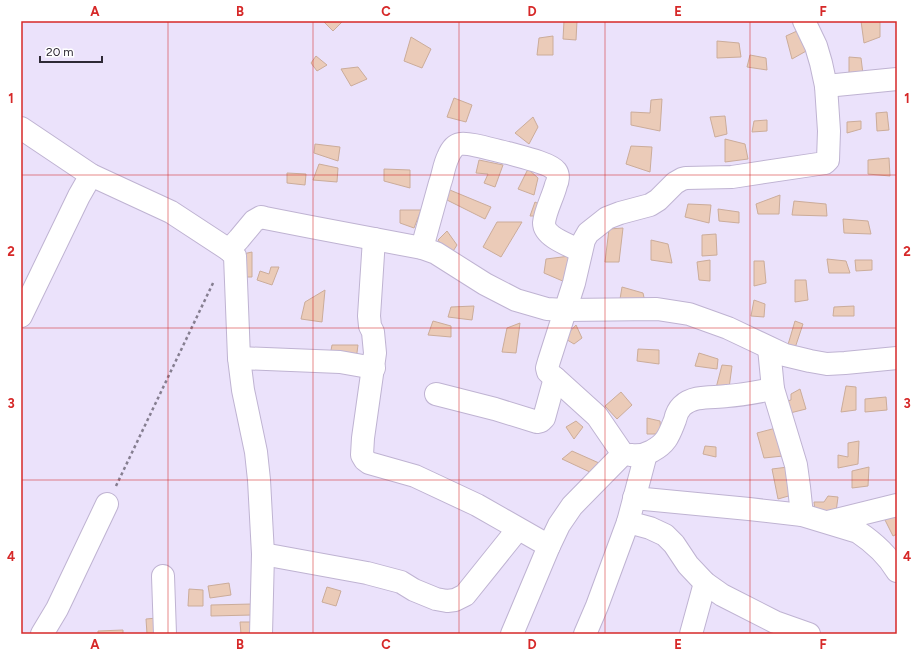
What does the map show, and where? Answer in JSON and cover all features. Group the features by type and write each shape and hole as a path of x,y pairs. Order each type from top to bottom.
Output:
{"street":[{"path":"773,389 726,397 703,398 688,402 677,414 668,439 661,446 646,454 636,456 623,454 597,416 548,372 548,365 574,283 584,240 588,233 607,218 650,205 658,200 670,187 682,179 732,177 826,163 829,157 829,131 826,86 816,46 804,21"},
{"path":"826,86 897,79"},
{"path":"21,128 91,175 171,212 229,250 235,258 239,358 243,390 256,452 259,480 263,554 260,634"},
{"path":"422,248 447,158 456,146 460,144 469,144 533,160 553,168 558,176 558,181 544,223 545,228 547,232 556,239 581,251"},
{"path":"21,316 79,196 91,175"},
{"path":"229,250 254,221 261,217 422,248 436,254 485,284 516,300 547,309 657,309 689,314 728,328 785,355 828,364 897,358"},
{"path":"374,239 369,316 376,353 363,438 362,455 369,463 415,476 477,506 549,546"},
{"path":"769,348 773,389 796,465 800,487 802,515"},
{"path":"239,358 340,362 374,368"},
{"path":"436,394 495,409 536,422 541,421 544,418 555,378"},
{"path":"512,634 559,525 572,506 623,454"},
{"path":"585,634 628,522 646,454"},
{"path":"634,498 802,515 858,532 866,537 886,556 897,571"},
{"path":"42,634 57,609 107,504"},
{"path":"827,523 897,505"},
{"path":"628,522 650,528 665,535 674,544 688,565 705,583 722,596 775,622 807,634"},
{"path":"263,554 367,573 401,582 414,590 436,599 447,601 455,600 465,595 518,528"},
{"path":"163,576 165,634"},
{"path":"691,634 705,583"}],"path":[{"path":"107,504 229,250"}],"building":[{"path":"323,21 343,21 333,31"},
{"path":"564,21 577,21 576,40 563,39"},
{"path":"861,21 880,21 880,37 864,43"},
{"path":"797,31 808,50 792,59 786,36"},
{"path":"553,36 553,55 537,55 539,38"},
{"path":"411,37 431,49 422,68 404,61"},
{"path":"717,41 739,43 741,57 717,58"},
{"path":"750,55 766,58 767,70 747,67"},
{"path":"316,56 327,65 317,71 311,63"},
{"path":"849,57 861,58 863,74 849,74"},
{"path":"358,67 367,79 351,86 341,69"},
{"path":"454,98 472,105 466,122 447,117"},
{"path":"662,99 660,131 631,125 631,112 650,113 651,100"},
{"path":"887,112 889,130 877,131 876,113"},
{"path":"725,116 727,134 715,137 710,117"},
{"path":"533,117 538,127 529,144 515,133"},
{"path":"767,120 767,131 752,132 754,121"},
{"path":"861,121 861,129 847,133 847,122"},
{"path":"725,139 745,144 748,159 725,162"},
{"path":"315,144 340,147 338,161 314,153"},
{"path":"631,146 652,147 650,172 626,164"},
{"path":"889,158 890,176 868,174 868,160"},
{"path":"479,160 503,165 495,187 484,183 488,174 476,173"},
{"path":"319,164 338,168 337,182 313,180"},
{"path":"384,169 410,170 410,188 384,181"},
{"path":"528,169 538,178 534,195 518,189"},
{"path":"287,173 306,174 305,185 287,183"},
{"path":"445,188 491,207 485,219 441,197"},
{"path":"780,195 779,214 758,214 756,204"},
{"path":"794,201 826,204 827,216 792,215"},
{"path":"535,202 541,205 537,216 530,216"},
{"path":"688,204 711,205 709,223 685,217"},
{"path":"718,209 739,212 739,223 719,221"},
{"path":"400,210 421,210 414,228 400,223"},
{"path":"843,219 868,221 871,234 844,233"},
{"path":"497,222 522,222 501,257 483,247"},
{"path":"623,228 619,262 605,262 609,229"},
{"path":"447,231 457,245 450,256 438,240"},
{"path":"716,234 717,255 702,256 702,235"},
{"path":"651,240 668,244 672,263 651,260"},
{"path":"252,252 252,277 243,277 243,254"},
{"path":"570,256 565,282 544,273 546,259"},
{"path":"827,259 846,261 850,273 829,273"},
{"path":"710,260 710,281 699,280 697,262"},
{"path":"855,260 872,260 872,270 856,271"},
{"path":"754,261 764,261 766,283 754,286"},
{"path":"271,267 279,267 272,285 257,280 260,271 269,274"},
{"path":"795,280 806,280 808,300 795,302"},
{"path":"622,287 643,293 645,302 620,299"},
{"path":"325,290 322,322 301,319 305,302"},
{"path":"754,300 765,304 764,317 751,316"},
{"path":"474,306 472,320 448,317 451,307"},
{"path":"854,306 854,316 833,316 834,307"},
{"path":"433,321 451,326 451,337 428,335"},
{"path":"795,321 803,324 795,348 787,348"},
{"path":"520,323 516,353 502,352 507,328"},
{"path":"576,325 582,338 574,344 564,338"},
{"path":"332,345 358,345 356,360 330,356"},
{"path":"638,349 659,350 659,364 637,361"},
{"path":"699,353 718,359 717,369 695,366"},
{"path":"722,365 732,366 729,388 716,388"},
{"path":"846,386 856,387 856,410 841,412"},
{"path":"800,389 806,409 786,414 784,402 791,400 791,394"},
{"path":"621,392 632,405 617,419 605,406"},
{"path":"886,397 887,410 865,412 865,399"},
{"path":"647,418 660,421 661,434 647,434"},
{"path":"576,421 583,427 574,439 566,427"},
{"path":"776,428 783,456 764,458 757,433"},
{"path":"859,441 858,464 838,468 838,455 848,457 848,443"},
{"path":"705,446 716,447 716,457 703,454"},
{"path":"572,451 599,463 592,473 562,459"},
{"path":"788,467 792,495 778,499 772,469"},
{"path":"869,467 868,486 852,488 852,471"},
{"path":"828,496 838,497 836,512 815,511 814,502 824,502"},
{"path":"897,514 897,534 893,536 884,518"},
{"path":"229,583 231,595 210,598 208,586"},
{"path":"327,587 341,591 336,606 322,602"},
{"path":"189,589 203,590 203,606 188,606"},
{"path":"252,604 252,615 211,616 211,605"},
{"path":"157,618 158,634 147,634 146,619"},
{"path":"240,622 254,622 255,634 241,634"},
{"path":"123,630 123,634 98,634 98,631"}]}
